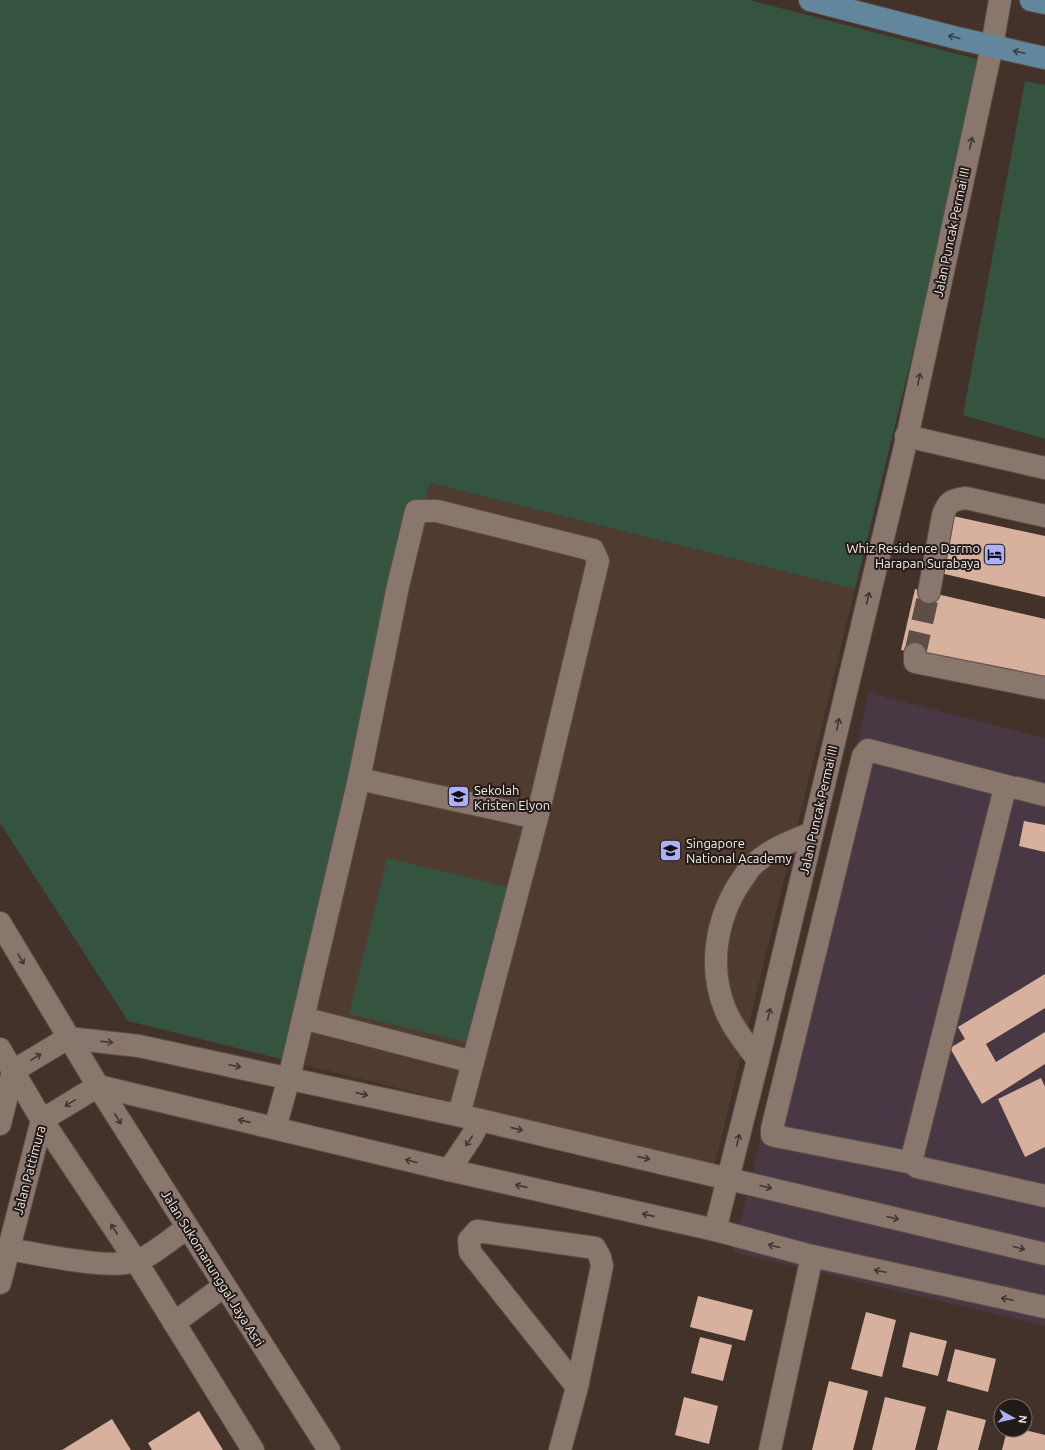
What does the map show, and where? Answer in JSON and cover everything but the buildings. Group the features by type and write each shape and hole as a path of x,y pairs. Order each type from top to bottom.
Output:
{"main road":[{"path":"810,0 1045,58"},
{"path":"1031,0 1045,3"}],"street":[{"name":"Jalan Puncak Permai III","path":"714,1230 758,1060 907,432 992,46 1000,0"},
{"path":"907,432 1045,468"},
{"path":"929,592 943,515 947,505 954,500 966,498 1045,516"},
{"path":"275,1128 289,1078 359,779 398,586 416,512 437,511 593,550 598,561 537,818 459,1115"},
{"path":"915,654 915,662 1045,688"},
{"path":"1045,795 868,750 863,756 772,1129 772,1135 913,1163 917,1167 1045,1196"},
{"path":"359,779 537,818"},
{"path":"913,1163 912,1158 1005,788 1010,787"},
{"path":"758,1060 737,1031 725,1009 716,979 716,952 719,927 733,893 752,865 769,852 787,842 812,833"},
{"name":"Jalan Sukomanunggal Jaya Asri","path":"0,923 68,1038 329,1450"},
{"path":"303,1018 473,1062"},
{"path":"0,1124 14,1071 68,1038 139,1046 459,1115 1045,1254"},
{"path":"0,1048 42,1120 136,1261 253,1450"},
{"path":"98,1086 449,1170 714,1230 812,1256 1045,1307"},
{"name":"Jalan Pattimura","path":"0,1283 42,1120 98,1086"},
{"path":"449,1170 472,1136 480,1120"},
{"path":"8,1249 102,1263 122,1264 146,1257 187,1228"},
{"path":"560,1450 577,1387 602,1266 600,1257 595,1248 477,1231 469,1240 470,1252 577,1387"},
{"path":"770,1450 812,1256"},
{"path":"174,1323 224,1286"}],"shaded area":[{"path":"430,483 855,589 714,1167 289,1061"},
{"path":"869,693 1045,738 1045,1326 733,1252"}],"green space":[{"path":"0,0 749,0 984,61 855,589 430,483 289,1061 128,1021 0,823"},
{"path":"1025,81 1045,85 1045,439 963,415"},
{"path":"387,858 512,888 473,1044 349,1014"}],"tunnel":[{"path":"915,654 929,592"}],"place":[{"name":"Whiz Residence Darmo Harapan Surabaya","path":"995,555"},
{"name":"Sekolah Kristen Elyon","path":"458,797"},
{"name":"Singapore National Academy","path":"671,850"}]}
